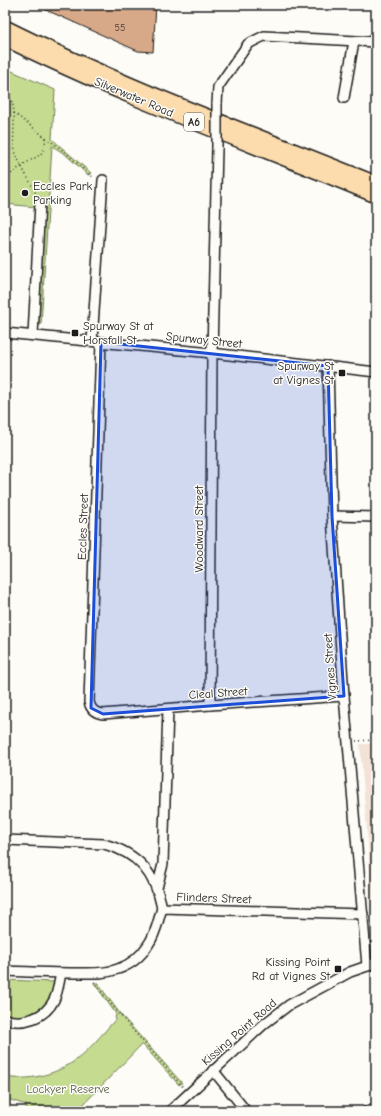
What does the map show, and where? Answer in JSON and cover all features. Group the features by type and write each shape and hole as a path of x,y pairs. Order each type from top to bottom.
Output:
{"highway":[{"name":"Silverwater Road","path":"5,27 12,39 60,66 154,106 376,196"},
{"name":"Silverwater Road","path":"12,39 376,183"}],"street":[{"name":"Woodward Street","path":"210,705 212,353 218,87 248,44 264,36 376,42"},
{"path":"344,98 354,41"},
{"name":"Eccles Street","path":"94,712 89,702 96,341 103,180"},
{"path":"33,335 40,203"},
{"name":"Spurway Street","path":"5,332 212,353 376,372"},
{"name":"Vignes Street","path":"328,366 332,516 344,696 363,914 372,964"},
{"path":"332,516 376,517"},
{"name":"Cleal Street","path":"94,712 103,714 344,696"},
{"path":"157,888 163,864 168,709"},
{"path":"5,840 104,844 116,847 134,857 145,867 157,888 162,908"},
{"name":"Flinders Street","path":"5,971 61,973 102,972 118,969 128,965 148,945 158,925 162,908 363,914"},
{"name":"Kissing Point Road","path":"170,1111 264,1024 290,1005 329,983 372,964"},
{"path":"5,1019 16,1022 30,1020 46,1010 50,1006 56,994 61,973"},
{"path":"213,1070 246,1111"},
{"path":"367,1111 376,1108"}],"path":[{"path":"5,91 11,97 14,113 15,149 21,166 40,203"},
{"path":"14,113 66,153 91,176 103,180"},
{"path":"5,179 41,153 44,149 44,136"},
{"path":"348,742 376,740"},
{"path":"95,982 118,1013 180,1084"}],"highlighted area":[{"path":"101,342 328,366 332,516 344,696 103,714 91,708"}],"shaded area":[{"path":"360,744 376,744 376,946"}],"green space":[{"path":"5,68 55,90 52,139 91,173 88,175 65,154 52,146 41,325 29,324 36,207 5,204"},
{"path":"5,980 55,982 53,992 45,1007 32,1016 24,1017 5,1013"},
{"name":"Lockyer Reserve","path":"94,983 99,983 121,1015 182,1083 179,1085 142,1044 77,1111 27,1111 26,1105 5,1098 5,1077 23,1078 40,1076 66,1067 84,1053 115,1020 116,1014"}],"building":[{"path":"35,5 156,5 153,52 138,51"}],"place":[{"name":"Eccles Park Parking","path":"25,193"},
{"name":"Spurway St at Horsfall St","path":"75,333"},
{"name":"Spurway St at Vignes St","path":"342,373"},
{"name":"Kissing Point Rd at Vignes St","path":"338,969"}]}
